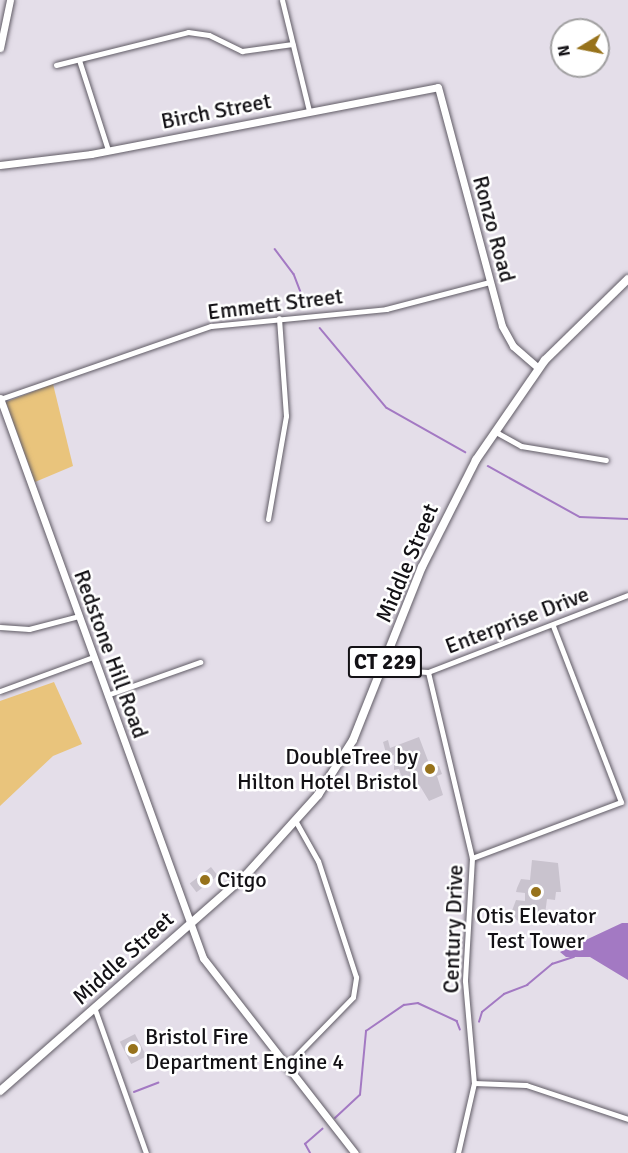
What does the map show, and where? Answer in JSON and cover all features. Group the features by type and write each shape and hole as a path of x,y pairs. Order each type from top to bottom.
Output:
{"main road":[{"path":"0,48 9,3"},
{"name":"Birch Street","path":"0,165 108,150 438,87"},
{"name":"Ronzo Road","path":"438,87 490,282 509,341 538,368"},
{"name":"Middle Street","path":"0,1091 190,921 258,864 296,822 345,756 446,514 494,430 538,368 628,279"},
{"name":"Redstone Hill Road","path":"0,398 208,967 355,1153"}],"street":[{"path":"282,0 309,111"},
{"path":"0,8 9,3"},
{"path":"56,64 188,32 209,34 242,51 293,44"},
{"path":"80,60 108,150"},
{"name":"Emmett Street","path":"0,398 201,328 279,318 386,309 490,282"},
{"path":"268,519 286,416 279,318"},
{"path":"494,430 521,446 606,460"},
{"name":"Enterprise Drive","path":"382,669 428,672 553,626 628,595"},
{"path":"0,627 29,629 79,616"},
{"path":"472,858 621,802 553,626"},
{"path":"0,691 93,657"},
{"path":"107,695 200,662"},
{"name":"Century Drive","path":"428,672 472,858 465,981 474,1083 458,1153"},
{"path":"286,1066 353,997 356,977 318,861 296,822"},
{"path":"94,1007 146,1153"},
{"path":"474,1083 526,1085 628,1119"}],"shaded area":[{"path":"53,384 73,466 35,482 6,402"},
{"path":"54,682 82,744 53,756 0,806 0,701"},
{"path":"622,923 628,923 628,980 590,957 566,957 560,952"}],"building":[{"name":"DoubleTree by Hilton Hotel Bristol","path":"419,737 430,766 439,766 442,774 437,776 443,795 429,801 420,786 395,791 394,778 401,775 399,769 394,770 394,755 387,757 383,742 388,740 390,748"},
{"name":"Otis Elevator Test Tower","path":"532,860 558,863 561,892 556,892 555,900 547,899 544,922 522,923 510,916 516,900 525,901 525,893 516,892 521,879 530,880"},
{"name":"Citgo","path":"211,867 218,876 196,892 190,884"},
{"name":"Bristol Fire Department Engine 4","path":"135,1034 146,1056 131,1064 120,1042"}],"waterway":[{"path":"275,249 294,274 305,302"},
{"path":"320,328 387,408 465,452"},
{"path":"488,466 580,517 628,519"},
{"path":"479,1022 482,1012 504,994 527,985 552,964 574,957"},
{"path":"335,1118 360,1095 366,1031 404,1005 418,1003 457,1021 460,1029"},
{"path":"134,1092 158,1083"},
{"path":"310,1153 305,1144 322,1129"}],"place":[{"name":"DoubleTree by Hilton Hotel Bristol","path":"430,769"},
{"name":"Citgo","path":"205,880"},
{"name":"Otis Elevator Test Tower","path":"536,892"},
{"name":"Bristol Fire Department Engine 4","path":"133,1049"}]}
